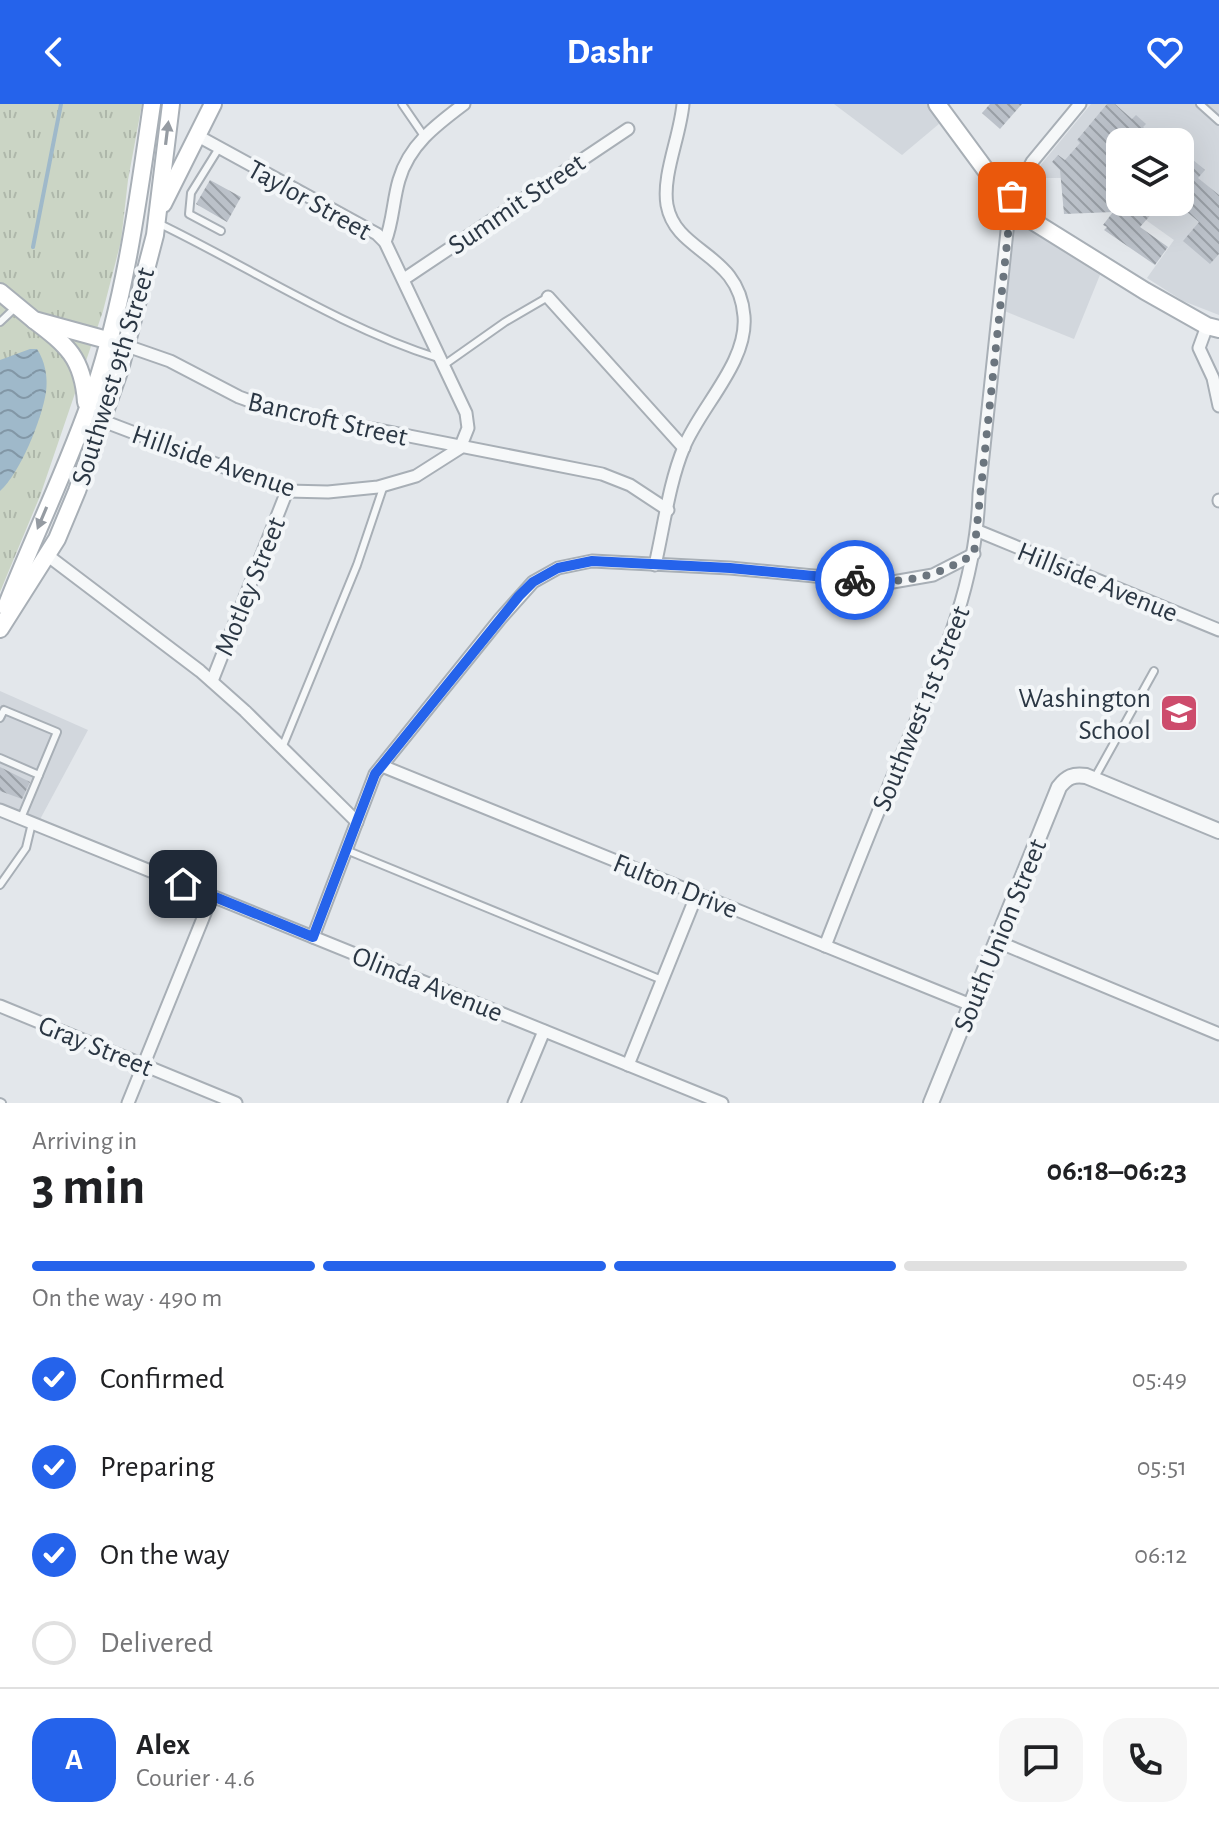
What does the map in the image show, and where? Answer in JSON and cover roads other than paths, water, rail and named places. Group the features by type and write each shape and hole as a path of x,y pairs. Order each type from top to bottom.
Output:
{"main road":[{"name":"Southwest 9th Street","path":"0,621 76,440 110,341 131,239 152,104"},
{"name":"Southwest 9th Street","path":"0,629 47,555 77,491 103,421 127,346 157,220 171,104"},
{"path":"157,220 213,104"},
{"path":"937,104 1010,203 1031,220 1135,285 1213,327"},
{"name":"Bancroft Street","path":"0,292 34,320 127,346"},
{"path":"34,320 65,344 84,378 87,410 76,440"}],"street":[{"path":"385,242 404,166 424,136 464,104"},
{"path":"655,565 684,448 724,380 742,341 745,318 741,295 730,275 720,263 684,237 668,209 667,179 679,137 683,104"},
{"name":"Southwest 1st Street","path":"825,946 936,675 966,592 978,531 979,494 1010,203 1032,162 1080,104"},
{"name":"Summit Street","path":"404,279 628,129"},
{"name":"Taylor Street","path":"198,136 377,234 385,242 466,413 468,428 460,448"},
{"path":"548,297 684,448"},
{"path":"1213,327 1199,348 1213,378 1219,406"},
{"name":"Bancroft Street","path":"127,346 170,361 239,397 272,409 602,474 630,485 668,510"},
{"name":"Hillside Avenue","path":"103,421 287,491 353,491 384,485 416,476 460,448"},
{"name":"Motley Street","path":"212,681 287,491"},
{"name":"Hillside Avenue","path":"978,531 1219,630"},
{"name":"Hillside Avenue","path":"313,937 375,774 533,582 558,568 577,563 730,568 887,583 933,575 974,554"},
{"path":"47,555 212,681 357,822"},
{"name":"Fulton Drive","path":"382,766 971,1005"},
{"name":"South Union Street","path":"931,1103 1059,787 1066,778 1076,774 1094,779"},
{"path":"1094,779 1219,831"},
{"name":"Olinda Avenue","path":"0,810 721,1103"},
{"path":"628,1065 697,894"},
{"path":"128,1103 212,896"},
{"path":"996,941 1219,1034"},
{"name":"Gray Street","path":"0,1006 236,1103"},
{"path":"514,1103 544,1031"}],"lane":[{"path":"402,104 424,136"},
{"path":"1200,104 1219,121"},
{"path":"219,148 191,193 189,214 221,231"},
{"path":"157,220 344,319 443,362 548,297"},
{"path":"0,322 16,307"},
{"path":"282,748 357,565 384,485"},
{"path":"1094,779 1154,671"},
{"path":"0,718 4,710 57,732 39,775 27,821 26,848 0,885"},
{"path":"0,758 39,775"},
{"path":"346,850 662,980"}],"water":[{"path":"37,349 44,364 47,381 44,403 22,459 0,491 0,360"}],"waterway":[{"path":"33,247 61,104"}],"place":[{"name":"Washington School","path":"1179,713"}]}
